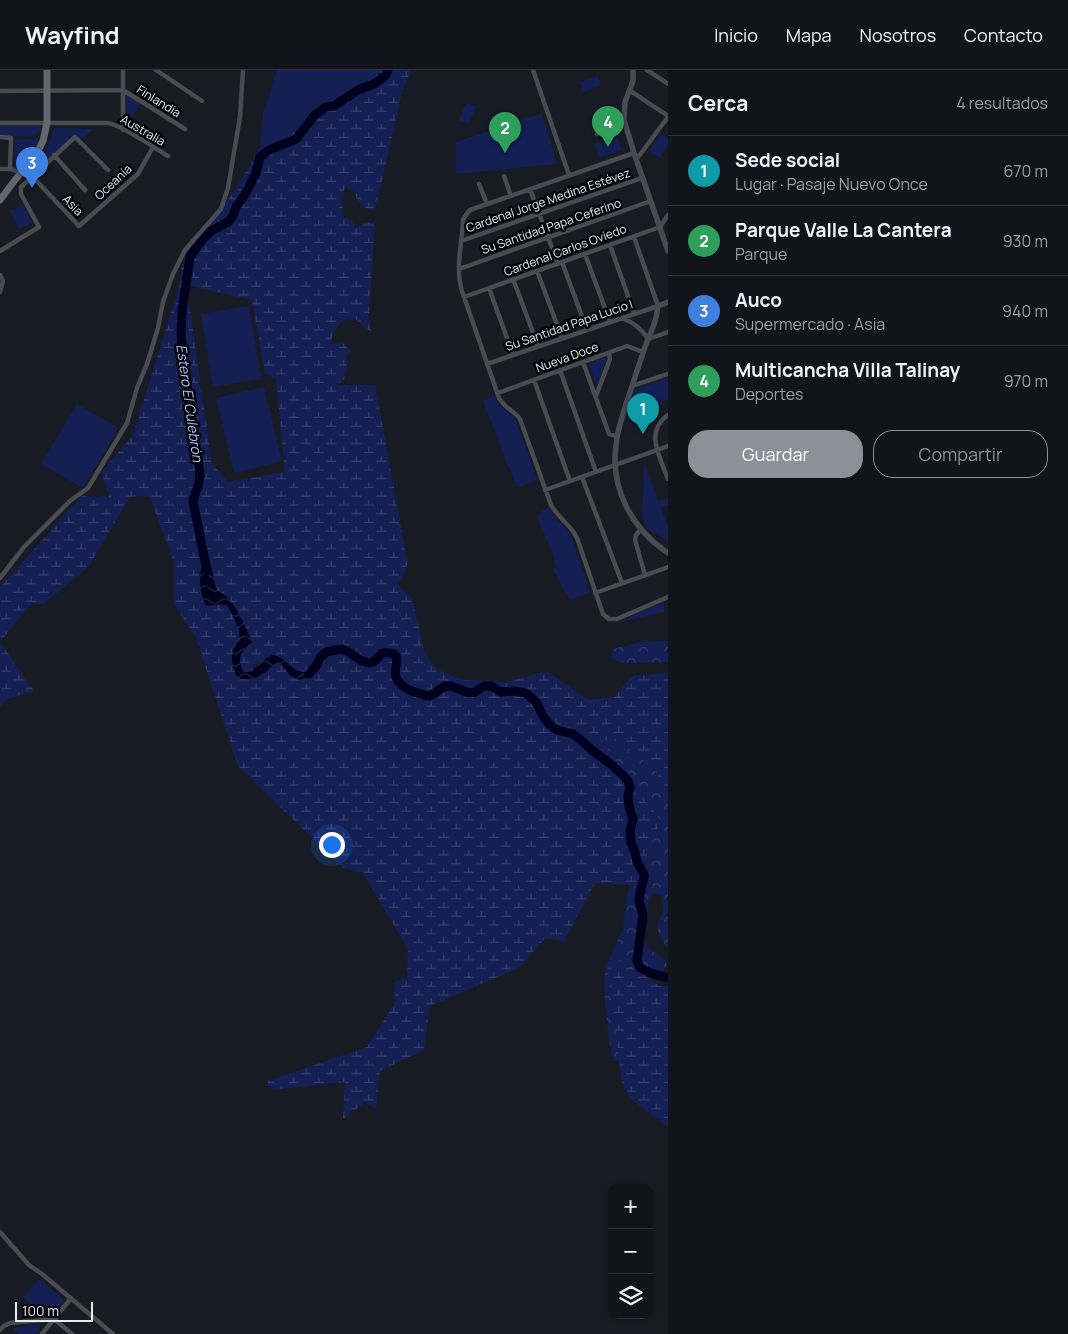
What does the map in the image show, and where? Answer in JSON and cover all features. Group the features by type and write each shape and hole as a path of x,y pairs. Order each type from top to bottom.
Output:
{"main road":[{"path":"0,200 32,162 41,147 47,123 47,70"}],"street":[{"path":"123,70 123,130"},
{"path":"156,70 202,101"},
{"path":"0,578 24,547 70,502 88,488 127,424 173,274 185,250 221,209 228,188 240,117 243,70"},
{"path":"533,70 569,175"},
{"path":"633,70 632,81 624,108 625,125 668,251"},
{"path":"647,70 668,84"},
{"path":"0,91 123,90"},
{"name":"Finlandia","path":"123,90 185,129"},
{"path":"629,90 668,116 636,160"},
{"name":"Australia","path":"0,123 108,123 113,124 168,156"},
{"path":"596,134 625,125"},
{"path":"0,251 39,228 20,192 21,186 74,136 108,170"},
{"path":"0,138 11,138 10,169"},
{"name":"Oceanía","path":"79,226 138,174 153,147"},
{"path":"634,153 468,212 464,218 459,269 460,285 503,405 517,414 520,419 554,511 577,538 603,614 607,618 616,619 668,597"},
{"path":"54,155 84,190"},
{"path":"0,169 10,169 21,173"},
{"name":"Asia","path":"32,176 79,226"},
{"path":"504,176 511,196"},
{"name":"Cardenal Jorge Medina Estévez","path":"462,241 642,178"},
{"path":"479,184 487,204"},
{"path":"530,189 587,330"},
{"name":"Su Santidad Papa Ceferino","path":"459,269 651,202"},
{"path":"660,227 668,215"},
{"name":"Cardenal Carlos Oviedo","path":"464,297 660,227"},
{"path":"634,237 658,306 656,320 643,352 617,436 615,465 621,495 627,509 640,529 668,553"},
{"path":"610,245 634,313"},
{"path":"586,254 610,322"},
{"path":"538,271 562,338"},
{"path":"0,275 3,281 0,292"},
{"path":"513,280 538,346"},
{"path":"489,288 513,355"},
{"path":"658,306 668,302"},
{"name":"Su Santidad Papa Lucio I","path":"488,364 658,306"},
{"path":"621,318 637,326 648,340"},
{"path":"648,340 668,332"},
{"name":"Nueva Doce","path":"498,393 627,346 643,352"},
{"path":"596,397 610,359 609,353"},
{"path":"583,362 609,434 617,436"},
{"path":"560,370 596,472"},
{"path":"632,386 668,374"},
{"path":"534,380 570,481"},
{"path":"668,415 659,424 655,441 668,476"},
{"path":"545,490 668,446"},
{"path":"582,476 622,583"},
{"path":"640,529 635,540 645,575"},
{"path":"595,593 668,567"},
{"path":"0,1232 29,1264 113,1334"},
{"path":"42,1334 71,1298"},
{"path":"0,1330 10,1323 54,1319 72,1334"}],"green space":[{"path":"277,70 379,70 369,79 356,83 330,100 320,104 281,136 260,148 263,114"},
{"path":"379,70 411,70 402,92 375,211 364,207 353,191 345,187 342,201 343,216 352,221 355,228 366,223 375,222 369,311 371,332 355,319 342,321 333,334 330,344 342,342 351,351 347,355 345,378 338,385 375,385 408,564 401,580 397,584 412,598 424,651 436,669 464,680 506,682 547,671 588,700 614,697 632,676 668,673 668,798 655,769 615,738 602,741 661,821 645,860 652,886 595,883 564,942 545,938 519,968 430,1006 424,1050 380,1071 376,1109 365,1102 343,1119 345,1082 274,1090 268,1086 268,1081 367,1047 395,1003 394,982 407,977 408,949 363,873 343,868 238,766 196,638 174,604 174,562 150,498 143,496 130,497 89,566 44,604 31,604 0,642 0,587 82,496 109,497 101,472 133,435 178,290 187,253 211,225 260,148 281,136 320,104 330,100 356,83 369,79","holes":["190,286 252,300 265,374 276,379 285,472 228,482 212,463 188,296 178,290"]},
{"path":"598,76 601,86 583,92 580,82"},
{"path":"127,94 141,103 126,126"},
{"path":"466,103 476,106 469,124 459,120"},
{"path":"542,113 557,164 456,174 456,142"},
{"path":"0,126 42,126 40,131 35,134 18,137 0,135"},
{"path":"54,128 94,129 80,140 73,136 29,177 28,175 47,148"},
{"path":"661,133 668,138 668,145 660,158 649,151"},
{"path":"617,137 622,150 599,158 595,144"},
{"path":"15,139 39,139 35,150 30,153 27,162 20,169 14,168"},
{"path":"23,205 32,223 19,229 10,211"},
{"path":"249,306 261,379 213,387 201,314"},
{"path":"605,357 599,383 596,384 589,365 590,362"},
{"path":"667,378 668,399 660,402 659,407 626,419 634,390"},
{"path":"264,387 282,461 234,473 216,398"},
{"path":"494,396 500,406 515,418 537,480 517,488 483,401"},
{"path":"77,404 119,428 83,488 41,464"},
{"path":"644,462 658,501 668,497 668,505 661,508 668,527 668,542 647,528 642,519"},
{"path":"548,507 571,536 590,593 570,600 553,570 556,567 555,558 536,516"},
{"path":"664,602 664,612 616,623"},
{"path":"668,641 668,662 621,663 611,658 613,649 641,642"},
{"path":"0,642 34,691 7,699 0,707"},
{"path":"615,738 655,769 668,798 668,947 664,944 658,931 658,924 663,910 662,896 654,893 649,899 644,941 651,951 663,958 667,965 664,971 635,977 620,1060 613,1061 605,1002 606,966 623,929 627,894 630,886 653,887 645,860 661,821 602,741"},
{"path":"621,960 659,986 668,986 668,1127 631,1099 622,1083 607,964"},
{"path":"39,1279 64,1300 55,1312 40,1313 23,1297"},
{"path":"38,1324 41,1328 35,1334 19,1334 12,1328"}],"water":[{"path":"208,561 211,566 216,589 231,602 242,619 252,642 241,655 240,662 243,672 253,671 255,666 272,655 277,656 292,668 302,672 308,672 313,666 316,666 317,669 315,671 306,678 299,680 290,675 278,662 259,677 249,679 238,678 233,668 232,653 240,640 239,629 228,606 222,604 205,605 202,594 200,584 201,568 203,562"}],"waterway":[{"name":"Estero El Culebrón","path":"207,571 193,501 200,477 192,429 181,335 182,311 190,257 211,231 228,222 233,216 236,207 256,173 260,157 269,150 296,139 315,115 326,107 334,106 358,90 376,83 386,75 388,70"},
{"name":"Estero El Culebrón","path":"309,674 326,652 342,649 369,663 375,661 382,653 394,654 397,660 396,677 401,685 406,688 430,696 445,686 451,686 469,693 475,692 484,686 491,686 501,692 526,693 536,702 549,724 557,730 573,734 607,761 624,776 630,787 628,796 633,819 630,832 631,843 637,862 644,874 639,901 643,915 637,961 640,968 668,978"}],"place":[{"name":"Multicancha Villa Talinay","path":"608,147"},
{"name":"Parque Valle La Cantera","path":"505,153"},
{"name":"Auco","path":"32,188"},
{"name":"Sede social","path":"643,434"}]}
